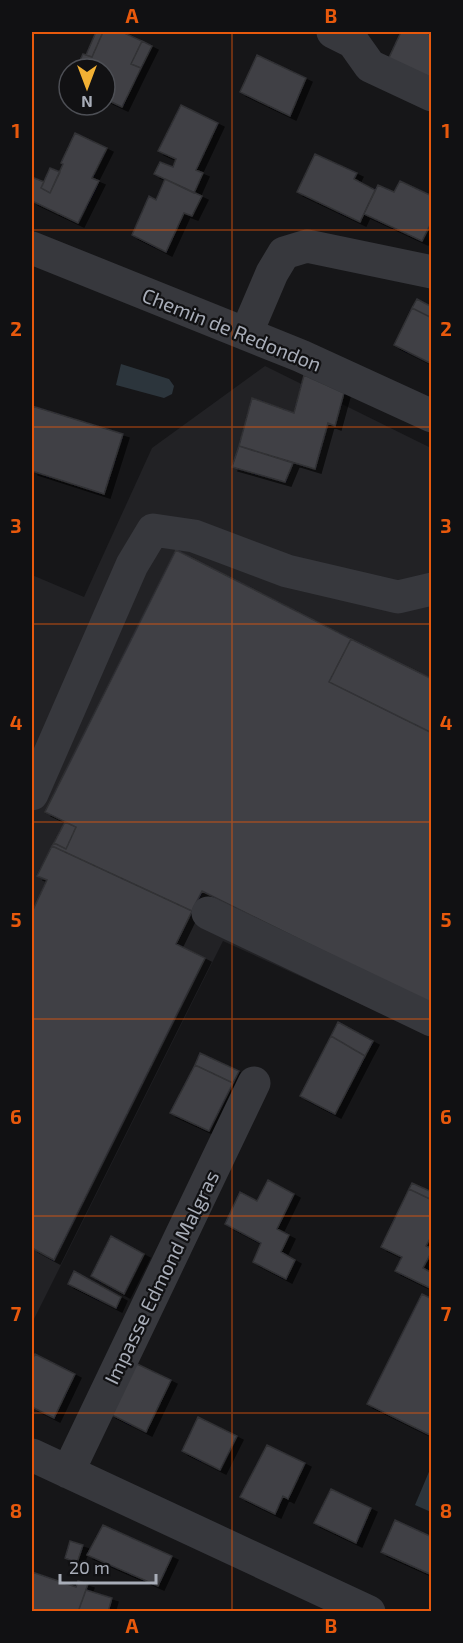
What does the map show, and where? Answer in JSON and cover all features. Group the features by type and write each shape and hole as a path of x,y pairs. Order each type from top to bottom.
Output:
{"street":[{"path":"333,32 353,42 370,66 432,95"},
{"path":"246,334 272,273 284,253 296,249 307,246 432,272"},
{"name":"Chemin de Redondon","path":"32,248 302,356 432,416"},
{"path":"32,794 132,565 153,530 194,536 287,571 398,597 432,609"},
{"path":"398,597 432,589"},
{"path":"208,913 432,1020"},
{"name":"Impasse Edmond Malgras","path":"69,1472 254,1083"},
{"path":"32,1455 369,1611"}],"shaded area":[{"path":"121,364 169,379 174,386 172,394 164,398 116,385"},
{"path":"265,366 431,448 431,1036 223,941 32,1323 32,575 84,597 152,448"},
{"path":"431,1467 431,1512 415,1505"}],"building":[{"path":"96,32 103,32 92,57 86,55"},
{"path":"103,32 122,32 142,41 131,64 141,68 122,107 117,105 117,57 92,57"},
{"path":"401,32 424,32 432,35 432,83 387,62"},
{"path":"142,41 152,46 141,68 131,64"},
{"path":"257,55 306,78 290,116 240,92"},
{"path":"181,105 218,123 196,170 203,173 194,193 154,174 160,162 173,167 176,159 158,151"},
{"path":"75,133 107,148 92,178 99,181 78,223 32,201 32,177 44,182 41,188 50,193"},
{"path":"315,154 357,173 354,179 375,190 360,222 297,192"},
{"path":"50,168 60,172 50,193 41,188"},
{"path":"165,179 202,196 192,216 184,213 166,252 132,235 149,196 156,200"},
{"path":"400,181 432,196 432,221 422,241 364,214 378,185 394,192"},
{"path":"417,299 432,307 432,318 412,308"},
{"path":"412,308 432,318 432,364 394,345"},
{"path":"304,375 344,393 335,426 328,423 315,469 239,446 252,398 294,413"},
{"path":"32,406 123,434 104,494 32,471"},
{"path":"239,446 293,463 285,482 232,467"},
{"path":"176,550 351,639 329,682 432,733 432,1005 202,891 192,911 52,846 54,843 66,849 76,827 45,812"},
{"path":"351,639 432,679 432,733 329,682"},
{"path":"65,822 76,827 66,849 54,843"},
{"path":"52,846 192,911 176,944 205,958 54,1260 32,1248 32,912 47,880 37,876"},
{"path":"338,1022 373,1041 365,1056 331,1036"},
{"path":"331,1036 365,1056 335,1114 300,1096"},
{"path":"200,1053 239,1071 233,1083 195,1065"},
{"path":"195,1065 233,1083 209,1131 170,1113"},
{"path":"268,1180 294,1194 277,1229 289,1235 281,1252 295,1260 286,1279 253,1262 261,1243 225,1224 240,1192 257,1201"},
{"path":"412,1183 432,1192 432,1200 409,1189"},
{"path":"409,1189 432,1200 432,1235 426,1246 432,1251 423,1268 432,1273 432,1289 395,1271 402,1257 381,1247"},
{"path":"111,1236 144,1254 124,1294 91,1276"},
{"path":"74,1271 121,1297 116,1308 68,1284"},
{"path":"422,1294 432,1299 432,1436 367,1404"},
{"path":"35,1354 75,1374 54,1418 32,1407 32,1360"},
{"path":"135,1363 171,1380 146,1432 110,1414"},
{"path":"198,1417 237,1436 220,1470 182,1451"},
{"path":"267,1445 305,1463 288,1499 283,1496 275,1514 240,1497"},
{"path":"331,1489 371,1508 356,1543 314,1523"},
{"path":"395,1520 432,1537 432,1575 381,1552"},
{"path":"103,1525 172,1556 158,1586 87,1555"},
{"path":"70,1541 83,1545 77,1563 65,1558"},
{"path":"32,1572 76,1587 78,1581 88,1584 78,1612 32,1612"},
{"path":"86,1590 112,1598 108,1612 78,1612"}]}
